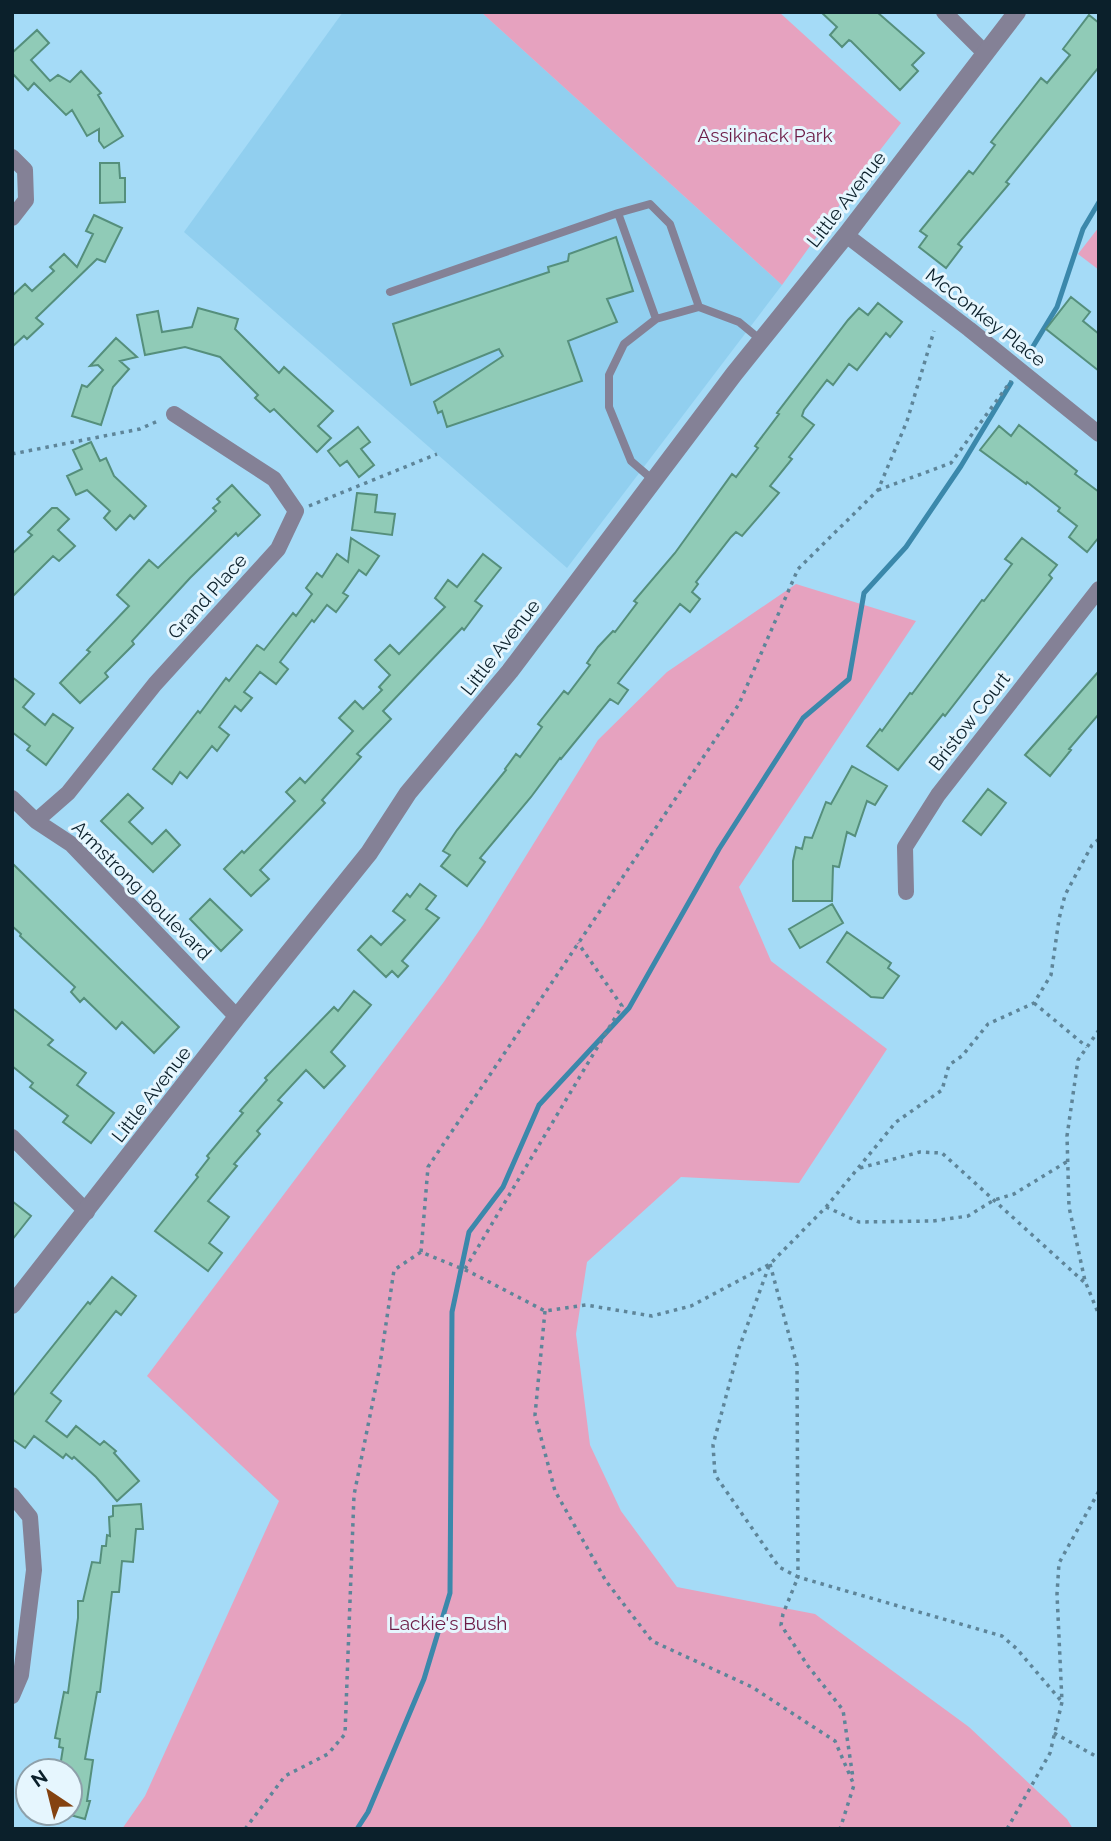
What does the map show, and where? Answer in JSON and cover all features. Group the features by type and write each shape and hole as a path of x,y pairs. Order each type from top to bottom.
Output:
{"street":[{"path":"944,12 985,53"},
{"name":"Little Avenue","path":"12,1305 369,853 408,793 510,671 734,374 1017,12"},
{"path":"12,157 25,170 26,200 12,218"},
{"name":"McConkey Place","path":"846,234 1099,434"},
{"path":"174,415 274,480 296,511"},
{"name":"Grand Place","path":"36,821 68,793 155,684 278,549 296,511"},
{"name":"Bristow Court","path":"906,892 905,847 938,795 1099,589"},
{"name":"Armstrong Boulevard","path":"12,798 36,821 71,844 237,1017"},
{"path":"12,1137 87,1212"},
{"path":"12,1495 30,1517 34,1570 21,1675 12,1696"}],"lane":[{"path":"390,292 650,204 670,224 699,307"},
{"path":"618,213 656,319"},
{"path":"653,481 631,461 609,407 609,374 624,344 656,319 699,307 739,322 762,341"}],"path":[{"path":"421,1252 428,1167 738,704 798,569 878,490 907,421 934,331"},
{"path":"878,490 951,463 1018,371"},
{"path":"12,454 140,429 174,415"},
{"path":"296,511 437,454"},
{"path":"421,1252 464,1269 545,1311 586,1305 652,1316 691,1306 770,1264 826,1207 896,1122 942,1090 949,1065 962,1056 988,1024 1034,1003 1051,975 1065,895 1092,845 1099,839"},
{"path":"464,1269 622,1006 579,943"},
{"path":"1034,1003 1087,1047"},
{"path":"1099,1030 1078,1060 1067,1136 1069,1207 1087,1284 1099,1315"},
{"path":"858,1169 920,1152 942,1153 1087,1284"},
{"path":"826,1207 859,1222 933,1221 968,1216 994,1200 1014,1194 1068,1161"},
{"path":"246,1829 285,1776 328,1754 345,1734 354,1494 379,1371 394,1270 421,1252"},
{"path":"770,1264 797,1366 798,1577 781,1625 807,1666 844,1710 854,1785 840,1829"},
{"path":"770,1264 738,1348 713,1444 715,1475 779,1567 798,1577 1002,1636 1017,1649 1062,1702"},
{"path":"545,1311 535,1415 555,1491 606,1581 652,1641 752,1687 835,1741 854,1785"},
{"path":"1007,1829 1049,1753 1062,1702 1057,1594 1059,1563 1099,1491"},
{"path":"1054,1733 1099,1758"}],"shaded area":[{"path":"343,12 481,12 782,285 567,568 184,232"}],"green space":[{"name":"Assikinack Park","path":"481,12 779,12 901,123 782,285"},
{"path":"1099,227 1099,270 1078,254"},
{"name":"Lackie's Bush","path":"796,584 916,621 739,887 771,961 887,1049 799,1183 681,1177 587,1262 576,1334 590,1445 621,1511 677,1587 815,1614 969,1727 1067,1819 1073,1829 122,1829 145,1796 279,1501 147,1376 443,983 483,925 598,740 667,672"}],"building":[{"path":"821,12 877,12 924,53 912,65 918,71 900,90 851,41 842,47 830,35 837,27"},
{"path":"1089,15 1099,23 1099,67 1006,182 1009,184 958,244 962,247 946,268 919,247 927,236 920,231 969,171 973,174 995,145 991,142 1041,78 1047,83 1070,55 1063,49"},
{"path":"37,30 49,43 31,60 50,81 58,75 70,82 81,71 101,93 98,95 123,136 104,148 99,141 99,129 87,136 72,110 66,115 34,83 28,90 12,73 12,53"},
{"path":"100,163 119,163 120,178 125,178 125,202 100,203"},
{"path":"94,215 122,228 105,262 97,259 36,318 43,324 27,339 24,336 12,347 12,296 25,284 32,291 54,271 50,267 64,254 77,267 93,234 86,231"},
{"path":"616,237 633,291 607,299 617,322 568,341 582,381 447,427 442,411 438,413 434,402 503,356 499,349 411,385 393,324 549,272 548,267 568,261 569,254"},
{"path":"1071,297 1090,312 1083,321 1099,334 1099,371 1046,329"},
{"path":"878,303 902,322 890,337 886,333 857,370 849,364 833,385 827,380 802,416 814,425 770,486 779,493 742,536 736,532 731,537 696,582 698,584 692,592 700,599 690,612 680,604 618,683 628,690 618,704 610,699 560,758 480,858 485,862 467,886 441,866 450,855 443,851 457,830 516,754 520,757 542,727 538,724 564,691 568,694 590,665 587,663 598,647 615,632 637,603 634,601 675,553 732,474 736,477 758,448 755,446 779,414 777,413 848,320 859,308 868,315"},
{"path":"198,308 238,319 235,329 279,373 284,367 333,411 318,426 331,438 317,452 274,409 270,412 255,398 258,395 220,357 185,347 145,355 137,315 158,311 162,332 192,327"},
{"path":"116,338 137,357 120,361 129,369 113,387 101,425 72,416 82,385 87,387 103,370 98,365 90,366"},
{"path":"1019,425 1099,492 1099,537 1087,552 1069,537 1077,526 1058,511 1060,508 980,450 999,426 1011,436"},
{"path":"358,427 370,442 361,449 374,465 359,477 347,461 340,466 328,451"},
{"path":"91,442 100,461 106,458 114,476 146,506 134,519 130,515 116,530 104,518 110,511 87,490 76,495 67,476 82,469 73,450"},
{"path":"232,485 260,515 238,536 236,533 190,578 132,641 134,644 105,673 108,677 80,703 60,683 129,606 117,595 149,560 158,568 216,511 213,508 220,502 217,499"},
{"path":"357,493 377,495 375,512 395,514 392,535 352,530"},
{"path":"52,508 57,508 69,519 58,530 75,546 59,561 53,556 12,597 12,554 32,535 28,532"},
{"path":"351,538 379,556 366,575 359,570 343,593 348,596 336,612 327,605 314,622 312,620 280,662 288,669 276,684 260,672 244,692 252,698 241,711 235,706 219,727 229,735 217,751 212,746 187,778 180,772 172,784 153,769 226,678 229,681 257,645 264,650 293,613 296,616 312,594 306,588 317,573 322,577 337,554 348,562"},
{"path":"1022,538 1057,565 1049,575 1052,578 945,716 943,714 898,770 867,746 880,729 882,731 910,693 912,694 1012,564 1005,559"},
{"path":"483,554 501,568 475,601 482,606 464,630 462,628 383,711 391,719 357,754 361,757 322,800 325,803 260,870 269,879 251,896 224,869 242,851 244,853 295,801 286,792 300,778 305,783 353,731 339,718 355,701 363,709 382,690 379,687 390,675 375,660 390,645 399,654 445,607 435,598 448,580 457,587"},
{"path":"1099,671 1099,714 1050,776 1025,755"},
{"path":"12,677 34,694 23,707 45,725 53,714 73,728 46,765 27,750 30,746 12,732"},
{"path":"852,766 887,786 875,805 867,801 855,836 847,832 839,867 833,866 832,901 793,901 793,861 796,847 802,849 805,837 812,838 826,802 831,804"},
{"path":"988,789 1006,803 981,835 963,821"},
{"path":"128,794 143,808 129,822 152,844 166,830 180,845 153,872 101,821"},
{"path":"12,863 179,1027 154,1053 122,1022 116,1029 84,998 80,1002 71,992 75,987 12,926"},
{"path":"420,884 436,896 426,909 439,918 402,961 408,966 398,977 392,971 386,977 358,950 371,936 381,945 405,920 393,911 407,894 410,897"},
{"path":"210,899 242,930 221,951 190,919"},
{"path":"832,904 843,923 800,948 789,929"},
{"path":"847,932 891,963 888,968 899,976 883,998 871,997 827,962"},
{"path":"354,991 371,1005 331,1052 345,1066 324,1088 306,1070 278,1100 282,1103 257,1131 260,1134 234,1164 237,1166 208,1201 229,1217 209,1243 222,1253 208,1271 155,1231 198,1177 196,1175 209,1158 207,1156 243,1113 240,1111 267,1080 265,1078 334,1007 338,1011"},
{"path":"12,1008 53,1040 48,1045 86,1073 77,1085 114,1113 91,1143 63,1122 68,1116 30,1087 33,1083 12,1066"},
{"path":"12,1201 31,1216 12,1240"},
{"path":"112,1277 136,1296 121,1315 116,1311 51,1393 61,1401 46,1421 67,1437 76,1426 100,1445 104,1441 116,1451 114,1453 139,1481 117,1501 74,1457 72,1459 66,1454 63,1458 34,1436 25,1448 12,1439 12,1397 88,1302 90,1304"},
{"path":"141,1504 143,1529 136,1529 133,1562 122,1561 119,1592 112,1592 100,1692 97,1692 85,1759 93,1760 87,1801 90,1801 85,1819 84,1757 62,1757 63,1748 59,1747 60,1739 55,1738 64,1692 68,1693 78,1601 83,1601 92,1562 100,1563 102,1546 106,1546 107,1535 110,1536 109,1517 113,1516 113,1506"}],"waterway":[{"path":"1026,358 1057,307 1083,229 1099,202"},
{"path":"357,1829 368,1812 424,1679 450,1593 452,1312 469,1232 503,1187 539,1105 629,1008 719,849 803,718 849,679 864,593 906,547 961,466 1011,383"}]}
